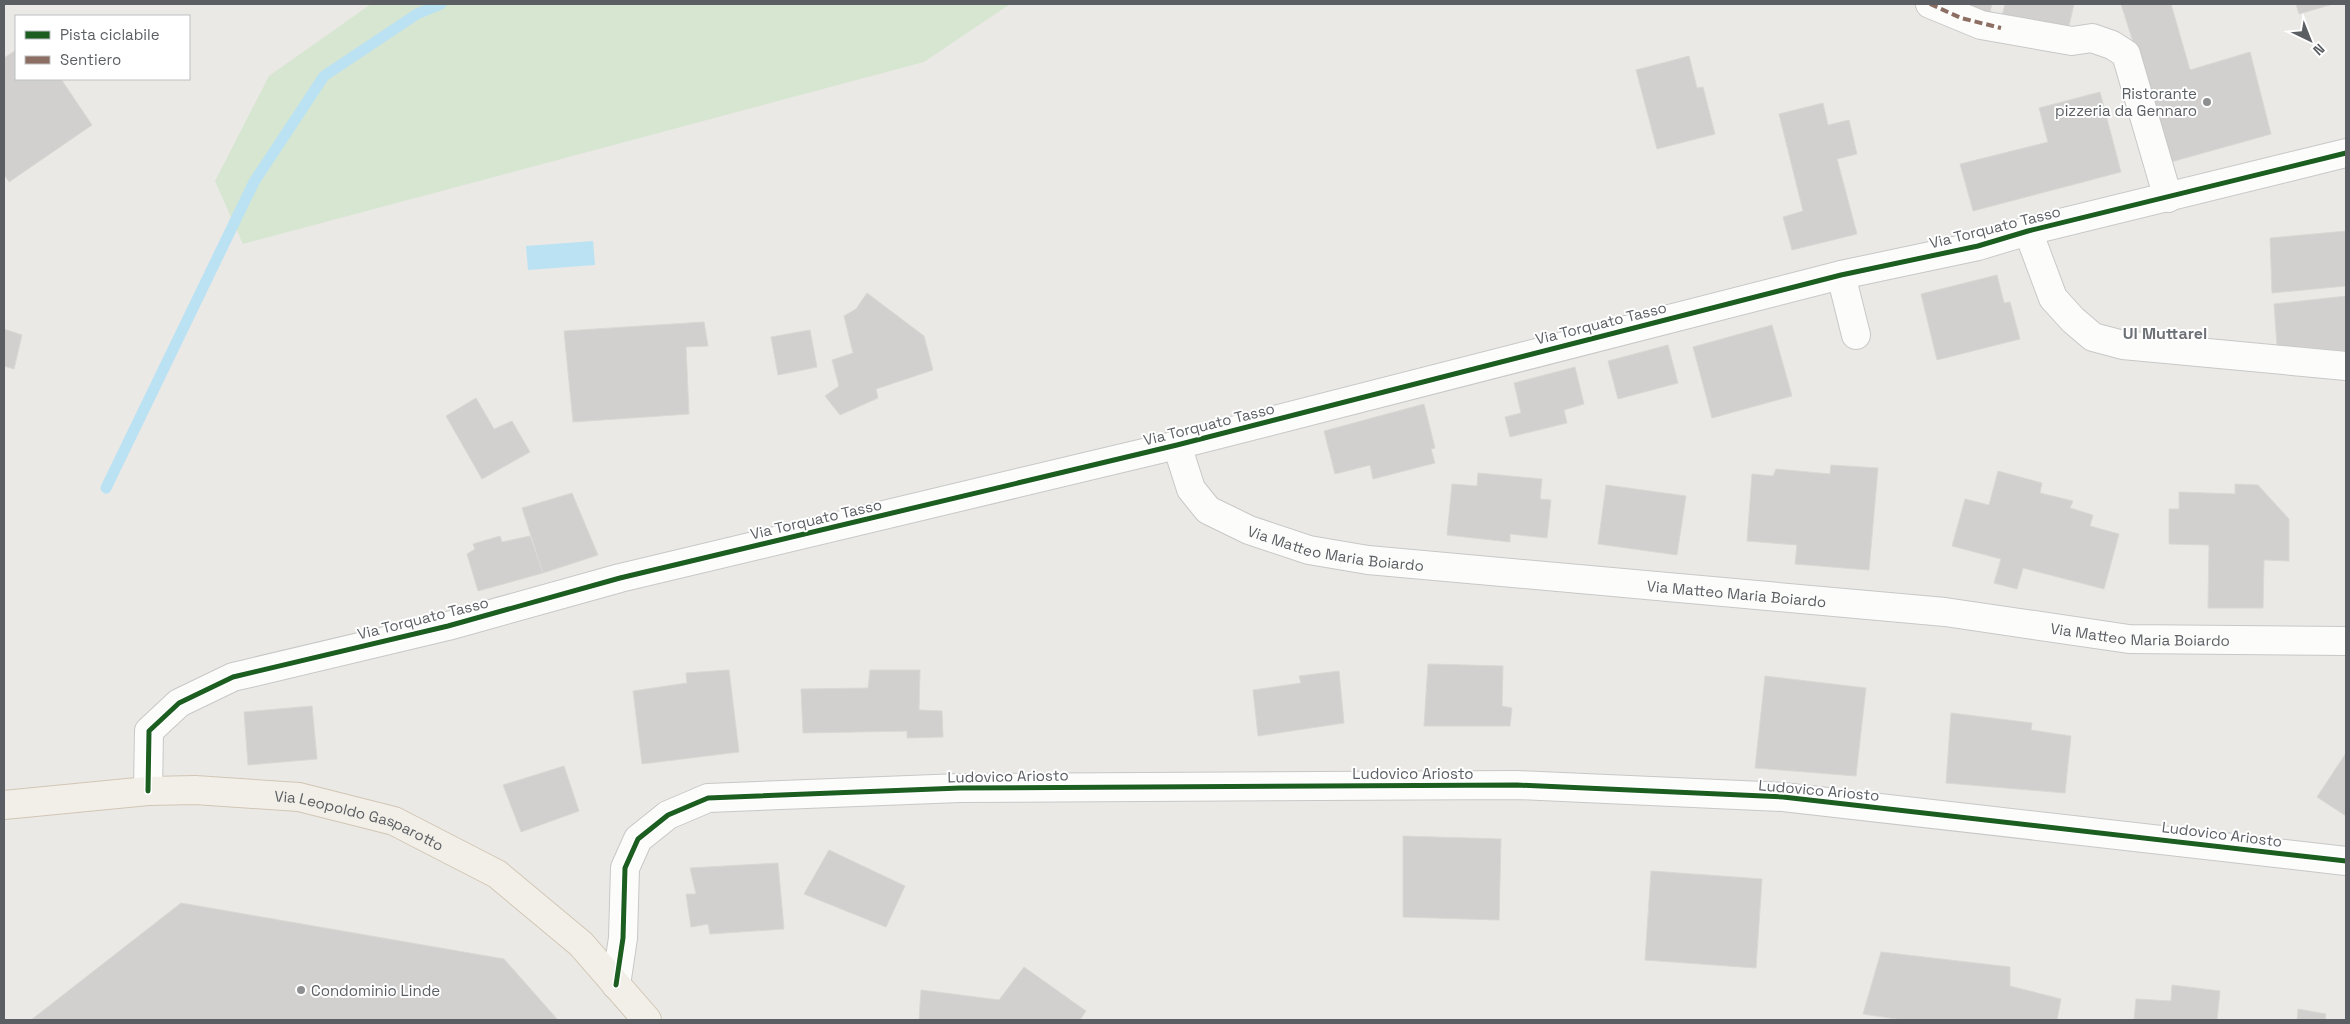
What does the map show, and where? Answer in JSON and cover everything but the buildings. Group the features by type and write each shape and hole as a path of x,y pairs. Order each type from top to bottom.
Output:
{"main road":[{"name":"Via Leopoldo Gasparotto","path":"4,805 148,791 195,790 299,797 394,821 497,874 581,944 647,1020"}],"street":[{"path":"1930,4 1960,18 2000,28 2072,41 2092,38 2112,44 2126,54 2168,198"},
{"name":"Via Torquato Tasso","path":"148,791 150,731 179,703 233,676 448,626 620,578 1177,445 1841,275 1978,246 2028,231 2346,153"},
{"path":"2028,231 2053,298 2073,320 2093,337 2123,345 2346,366"},
{"path":"1841,275 1856,335"},
{"name":"Via Matteo Maria Boiardo","path":"1177,445 1191,489 1208,510 1249,530 1309,550 1368,560 1945,612 2129,639 2346,641"},
{"name":"Ludovico Ariosto","path":"616,985 623,938 625,868 638,839 668,815 708,798 960,788 1517,785 1783,797 2346,861"}],"green space":[{"path":"371,4 1010,4 924,62 243,244 215,181 269,76"}],"water":[{"path":"593,241 595,265 528,270 526,246"}],"waterway":[{"path":"106,488 254,182 324,76 417,14 441,4"}],"marked path":[{"path":"1930,4 1961,18 2001,28"}],"cycle path":[{"path":"148,791 149,731 179,703 233,677 448,626 620,578 1177,445 1841,275 1978,246 2028,231 2346,153"},
{"path":"616,985 623,938 625,868 638,839 668,815 708,798 960,788 1517,785 1783,797 2346,861"}],"place":[{"name":"Ristorante pizzeria da Gennaro","path":"2207,102"},
{"name":"Condominio Linde","path":"301,990"}],"district":[{"name":"Ul Muttarel","path":"2165,333"}]}
